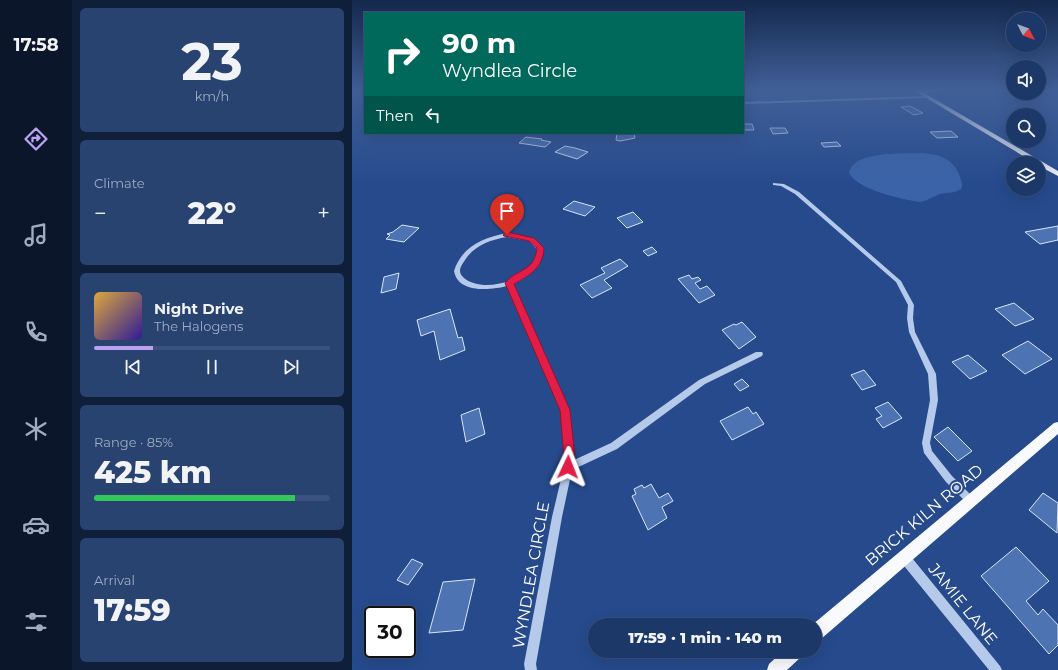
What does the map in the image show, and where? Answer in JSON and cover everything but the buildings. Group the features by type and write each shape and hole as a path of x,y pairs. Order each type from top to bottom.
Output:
{"main road":[{"path":"968,121 1058,174"},
{"name":"BRICK KILN ROAD","path":"822,627 1058,427"},
{"path":"775,670 788,658"}],"street":[{"path":"775,184 790,189 801,196 898,281 911,305 910,318 912,332 932,374 934,400 926,447 932,459 971,501"},
{"path":"507,235 531,240 540,248 540,258 530,271 509,283 485,287 473,287 460,278 457,270 462,257 476,244 491,237 507,235"},
{"name":"WYNDLEA CIRCLE","path":"509,283 565,410 570,458 551,548 530,664 531,670"},
{"path":"568,467 614,446 702,382 759,354"},
{"name":"JAMIE LANE","path":"904,557 996,670"}],"shaded area":[{"path":"923,153 936,155 950,162 960,177 962,183 961,189 958,191 940,194 919,202 902,199 870,189 854,179 849,173 853,166 860,160 870,157 893,154"}],"route":[{"path":"507,235 521,236 531,240 540,248 540,258 530,271 509,283 565,410 570,458 568,467"}]}
